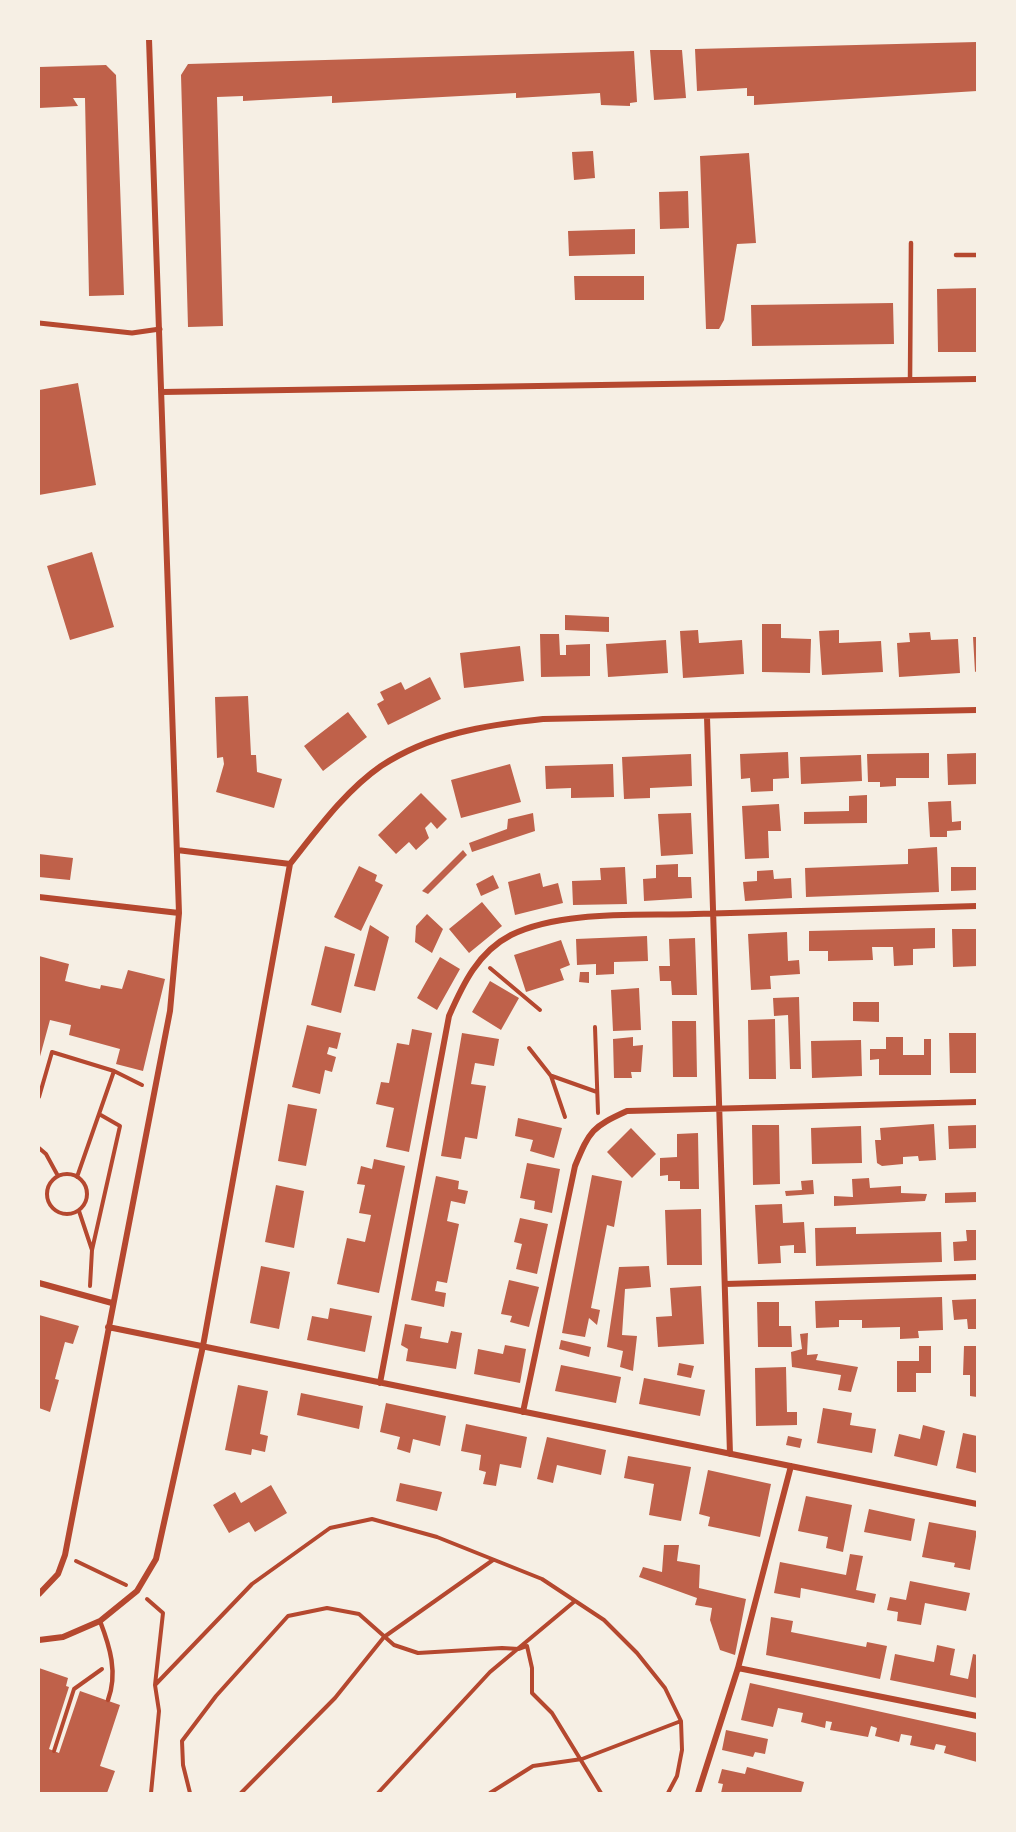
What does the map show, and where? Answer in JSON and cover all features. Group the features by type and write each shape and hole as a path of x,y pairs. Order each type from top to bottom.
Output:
{"street":[{"path":"39,1594 58,1574 65,1555 170,1011 179,913 149,39"},
{"path":"39,323 132,333 160,329"},
{"path":"162,392 977,379"},
{"path":"39,1640 63,1637 100,1621 137,1591 156,1559 203,1346 290,864 349,795 380,767 425,742 492,724 543,719 977,710"},
{"path":"707,717 730,1454"},
{"path":"177,850 290,864"},
{"path":"39,897 179,913"},
{"path":"380,1383 449,1016 465,979 481,960 511,936 552,921 977,906"},
{"path":"523,1412 575,1166 585,1143 598,1124 627,1111 977,1102"},
{"path":"725,1284 977,1277"},
{"path":"39,1283 112,1303"},
{"path":"108,1327 977,1504"},
{"path":"698,1793 738,1668 791,1466"},
{"path":"738,1668 977,1716"}],"lane":[{"path":"910,380 911,243"},
{"path":"956,255 977,255"},
{"path":"100,1621 112,1662 112,1688 108,1701"}],"path":[{"path":"481,960 540,1010"},
{"path":"595,1027 598,1124"},
{"path":"529,1048 551,1076 566,1117"},
{"path":"39,1097 52,1052 114,1071 154,1089"},
{"path":"77,1177 114,1071"},
{"path":"551,1076 597,1092"},
{"path":"89,1297 92,1250 120,1126 99,1114"},
{"path":"39,1148 46,1154 58,1176"},
{"path":"71,1174 77,1177 82,1181 87,1193 84,1206 73,1214 60,1214 50,1205 47,1192 52,1180 58,1176 71,1174"},
{"path":"79,1211 92,1250"},
{"path":"155,1685 252,1584 330,1528 372,1519 437,1537 542,1579 604,1620 637,1653 665,1688 681,1721 682,1750 677,1776 668,1793"},
{"path":"65,1555 137,1591 163,1613 155,1685 159,1711 151,1793"},
{"path":"241,1793 335,1698 384,1637 493,1560"},
{"path":"378,1793 490,1672 575,1601"},
{"path":"190,1793 183,1765 182,1741 216,1696 288,1616 327,1608 359,1614 394,1645 418,1653 519,1649 527,1646 532,1668 532,1694 552,1713 601,1793"},
{"path":"54,1751 74,1689 112,1662"},
{"path":"490,1793 533,1766 582,1759 681,1721"}],"building":[{"path":"977,42 977,91 754,105 754,96 747,96 747,88 697,91 695,49"},
{"path":"650,50 682,50 686,98 654,100"},
{"path":"634,51 637,102 630,103 630,106 601,105 600,93 516,98 516,93 332,103 332,96 243,101 243,96 217,97 223,326 188,327 181,75 188,64"},
{"path":"106,65 116,75 124,295 89,296 85,98 73,98 78,106 39,108 39,67"},
{"path":"593,151 595,178 574,180 572,152"},
{"path":"749,153 756,243 737,244 724,320 719,329 706,329 700,156"},
{"path":"688,191 689,228 660,229 659,192"},
{"path":"635,229 635,254 569,256 568,231"},
{"path":"574,276 644,276 644,300 575,300"},
{"path":"977,288 977,352 938,352 937,289"},
{"path":"893,303 894,344 752,346 751,305"},
{"path":"78,383 96,485 39,495 39,390"},
{"path":"92,552 114,627 70,640 47,566"},
{"path":"565,615 609,617 609,632 565,630"},
{"path":"762,624 781,624 781,638 811,639 810,673 762,672"},
{"path":"698,630 699,643 742,640 744,674 683,678 680,631"},
{"path":"839,630 839,643 881,641 883,672 822,675 819,631"},
{"path":"930,632 931,640 958,639 960,673 899,677 897,643 910,642 909,633"},
{"path":"540,634 559,634 560,655 566,655 566,645 590,644 590,676 541,677"},
{"path":"973,637 977,637 977,671 975,672"},
{"path":"666,640 668,673 608,677 606,644"},
{"path":"520,646 524,681 464,688 460,653"},
{"path":"430,677 441,699 388,725 377,704 384,700 380,692 401,682 405,690"},
{"path":"248,696 251,755 256,755 257,772 282,779 274,808 216,792 224,764 223,757 217,758 215,697"},
{"path":"348,712 367,737 323,771 304,746"},
{"path":"788,752 789,778 773,779 773,791 751,792 750,778 741,779 740,754"},
{"path":"929,753 929,778 896,778 896,786 880,787 880,782 868,782 867,754"},
{"path":"977,753 977,784 948,785 947,754"},
{"path":"691,754 692,786 650,788 650,798 624,799 622,757"},
{"path":"861,755 862,781 801,784 800,757"},
{"path":"510,764 521,802 461,818 451,780"},
{"path":"613,764 614,797 571,798 571,788 546,789 545,766"},
{"path":"421,793 447,819 437,829 431,822 425,828 429,838 416,850 409,842 396,854 378,835"},
{"path":"867,795 867,823 804,824 804,812 849,811 849,796"},
{"path":"951,801 952,822 961,821 961,830 947,831 947,837 930,837 928,802"},
{"path":"779,804 781,831 768,831 769,858 745,859 742,806"},
{"path":"533,813 535,831 472,852 469,843 507,829 508,819"},
{"path":"691,813 693,854 661,856 658,814"},
{"path":"937,847 939,892 806,897 805,868 908,864 908,849"},
{"path":"463,850 467,855 428,894 422,891"},
{"path":"39,854 73,858 70,880 39,877"},
{"path":"678,864 678,877 691,877 692,898 644,901 643,879 656,878 656,865"},
{"path":"359,866 377,875 375,881 383,885 361,931 334,917"},
{"path":"625,867 627,904 573,905 572,881 601,880 600,868"},
{"path":"951,867 977,867 977,890 951,891"},
{"path":"773,870 774,879 791,878 792,898 745,901 743,882 757,881 757,871"},
{"path":"540,873 543,887 558,883 563,903 515,915 508,882"},
{"path":"493,875 499,888 481,896 476,884"},
{"path":"482,902 502,926 469,953 449,929"},
{"path":"427,914 443,929 432,953 415,942 416,926"},
{"path":"370,925 389,937 375,991 354,986"},
{"path":"935,928 935,948 913,949 913,965 894,966 893,947 872,947 873,960 828,961 828,951 809,951 809,931"},
{"path":"952,929 977,929 977,966 953,967"},
{"path":"787,932 788,961 799,960 800,974 770,976 771,989 751,990 748,934"},
{"path":"647,936 648,961 614,962 614,974 596,975 596,964 577,965 576,939"},
{"path":"695,938 697,995 672,995 671,981 660,981 659,966 670,966 669,939"},
{"path":"561,940 570,965 560,969 564,980 526,992 514,955"},
{"path":"325,946 355,954 341,1013 311,1005"},
{"path":"39,956 69,964 65,981 100,989 101,985 122,989 128,970 165,979 143,1071 116,1064 120,1049 69,1035 71,1025 50,1020 39,1060"},
{"path":"440,957 460,969 437,1010 417,998"},
{"path":"580,972 589,972 589,983 579,982"},
{"path":"490,981 519,998 501,1030 472,1012"},
{"path":"639,988 641,1030 613,1031 611,990"},
{"path":"799,997 801,1069 790,1069 788,1015 774,1016 773,998"},
{"path":"853,1002 879,1002 879,1022 853,1021"},
{"path":"775,1019 776,1079 749,1079 748,1020"},
{"path":"672,1021 696,1021 697,1077 673,1077"},
{"path":"307,1025 341,1033 337,1049 329,1047 327,1054 336,1057 332,1072 325,1070 320,1094 292,1087"},
{"path":"412,1029 432,1033 409,1152 386,1147 394,1108 376,1104 381,1082 389,1083 397,1043 409,1045"},
{"path":"462,1033 499,1039 494,1066 475,1063 471,1084 486,1086 477,1139 465,1137 461,1159 441,1156"},
{"path":"949,1033 977,1033 977,1073 950,1073"},
{"path":"633,1037 633,1046 643,1045 641,1072 631,1072 632,1078 614,1078 613,1039"},
{"path":"886,1037 903,1037 903,1055 924,1055 924,1039 931,1039 931,1075 879,1075 879,1059 870,1060 870,1049 886,1049"},
{"path":"861,1040 862,1076 812,1078 811,1041"},
{"path":"288,1104 317,1109 306,1166 278,1161"},
{"path":"518,1118 562,1128 554,1158 530,1151 533,1140 515,1136"},
{"path":"934,1124 936,1160 919,1161 918,1156 903,1157 903,1164 882,1166 877,1163 875,1140 881,1140 880,1128"},
{"path":"752,1125 779,1125 780,1184 753,1185"},
{"path":"977,1125 977,1148 949,1149 948,1126"},
{"path":"861,1126 862,1163 812,1164 811,1128"},
{"path":"631,1128 656,1154 632,1178 607,1152"},
{"path":"698,1133 699,1189 680,1189 680,1181 668,1181 668,1175 660,1176 660,1158 677,1157 677,1134"},
{"path":"374,1159 405,1166 379,1293 337,1284 347,1238 365,1242 371,1215 359,1213 365,1185 357,1184 361,1166 372,1169"},
{"path":"527,1163 560,1169 552,1213 534,1209 535,1201 520,1198"},
{"path":"592,1175 622,1181 614,1227 607,1225 591,1308 600,1310 597,1325 589,1318 585,1337 562,1333"},
{"path":"436,1176 459,1181 458,1189 468,1191 465,1204 451,1201 447,1221 459,1224 447,1283 437,1281 435,1291 446,1293 444,1307 411,1300"},
{"path":"869,1178 870,1188 901,1186 901,1193 927,1194 925,1201 834,1206 834,1196 853,1197 852,1179"},
{"path":"813,1180 814,1194 786,1196 785,1191 802,1190 801,1181"},
{"path":"276,1185 304,1191 294,1248 265,1242"},
{"path":"977,1192 977,1202 945,1203 945,1193"},
{"path":"782,1204 783,1223 804,1222 806,1253 794,1253 794,1245 780,1246 781,1263 758,1264 755,1205"},
{"path":"701,1209 702,1265 667,1265 665,1210"},
{"path":"520,1218 548,1224 537,1274 516,1269 522,1244 514,1242"},
{"path":"856,1227 856,1234 941,1232 942,1262 816,1266 815,1228"},
{"path":"966,1230 977,1230 977,1260 954,1261 953,1242 967,1241"},
{"path":"261,1266 290,1272 279,1329 250,1323"},
{"path":"649,1266 651,1287 625,1289 622,1335 637,1336 633,1371 620,1367 623,1351 607,1347 619,1267"},
{"path":"509,1280 539,1287 529,1327 510,1322 512,1316 501,1314"},
{"path":"701,1286 704,1344 658,1347 656,1317 672,1316 670,1288"},
{"path":"942,1297 943,1330 918,1331 919,1338 900,1339 900,1327 862,1328 862,1320 839,1320 839,1327 816,1328 815,1301"},
{"path":"977,1299 977,1329 968,1329 967,1319 954,1320 952,1300"},
{"path":"757,1302 779,1302 779,1326 791,1326 792,1347 758,1347"},
{"path":"330,1308 372,1316 365,1352 307,1340 312,1316 328,1319"},
{"path":"39,1315 79,1326 73,1344 65,1342 55,1379 59,1380 50,1412 39,1408"},
{"path":"405,1324 422,1327 420,1338 448,1343 451,1331 462,1333 456,1369 406,1361 408,1349 401,1345"},
{"path":"808,1333 807,1355 818,1354 816,1360 858,1367 851,1392 838,1390 841,1375 792,1367 791,1352 802,1349 800,1334"},
{"path":"561,1340 591,1347 589,1357 559,1349"},
{"path":"505,1345 526,1349 520,1383 474,1374 478,1349 503,1354"},
{"path":"919,1346 931,1346 931,1373 916,1373 916,1392 897,1392 897,1361 919,1361"},
{"path":"964,1346 977,1346 977,1397 970,1396 970,1375 963,1375"},
{"path":"679,1363 694,1366 691,1378 677,1375"},
{"path":"561,1365 621,1377 616,1403 555,1391"},
{"path":"786,1367 787,1412 797,1412 797,1425 756,1426 755,1368"},
{"path":"644,1378 705,1390 700,1416 639,1404"},
{"path":"238,1385 268,1391 260,1434 268,1436 265,1452 252,1449 251,1455 225,1450"},
{"path":"301,1393 363,1406 359,1429 297,1415"},
{"path":"386,1403 446,1416 440,1446 413,1439 410,1453 397,1449 400,1437 380,1432"},
{"path":"823,1408 852,1413 850,1425 876,1429 872,1453 817,1443"},
{"path":"466,1424 527,1437 521,1468 500,1464 496,1486 483,1484 486,1472 479,1470 481,1455 461,1451"},
{"path":"923,1425 945,1431 937,1466 894,1456 899,1434 920,1439"},
{"path":"963,1433 977,1436 977,1473 956,1468"},
{"path":"788,1436 802,1439 800,1448 786,1445"},
{"path":"547,1437 606,1450 601,1475 557,1465 553,1483 537,1479"},
{"path":"628,1456 691,1467 681,1521 649,1515 654,1484 624,1478"},
{"path":"708,1470 771,1484 760,1537 708,1526 710,1517 699,1514"},
{"path":"400,1483 442,1492 437,1511 396,1501"},
{"path":"271,1485 287,1513 255,1532 249,1522 229,1533 213,1505 235,1492 241,1503"},
{"path":"806,1496 852,1505 843,1552 826,1548 828,1537 798,1531"},
{"path":"869,1509 915,1519 911,1541 864,1532"},
{"path":"929,1522 977,1531 970,1570 954,1567 955,1563 922,1557"},
{"path":"664,1545 679,1545 677,1561 700,1565 699,1588 746,1599 735,1655 720,1650 710,1620 712,1608 695,1605 697,1598 639,1577 643,1567 662,1572"},
{"path":"850,1554 863,1556 856,1590 876,1594 874,1603 801,1588 800,1598 774,1593 780,1562 846,1575"},
{"path":"910,1581 970,1593 966,1611 925,1603 921,1625 897,1621 898,1612 887,1610 890,1597 906,1600"},
{"path":"771,1617 793,1621 791,1632 866,1647 867,1642 887,1646 880,1679 766,1655"},
{"path":"937,1645 955,1649 950,1675 968,1679 973,1654 977,1655 977,1698 890,1680 895,1654 934,1662"},
{"path":"39,1668 68,1678 66,1686 69,1687 49,1749 59,1753 80,1691 120,1705 100,1766 115,1771 107,1793 39,1793"},
{"path":"750,1683 977,1733 977,1762 944,1753 946,1746 936,1744 934,1750 910,1745 912,1736 901,1734 899,1742 875,1736 877,1728 871,1726 868,1737 830,1730 832,1722 826,1721 825,1728 801,1722 803,1713 778,1708 773,1727 741,1720"},
{"path":"726,1730 768,1739 765,1754 755,1752 753,1757 722,1750"},
{"path":"747,1767 804,1782 801,1793 721,1793 723,1784 718,1783 722,1769 745,1774"}]}
